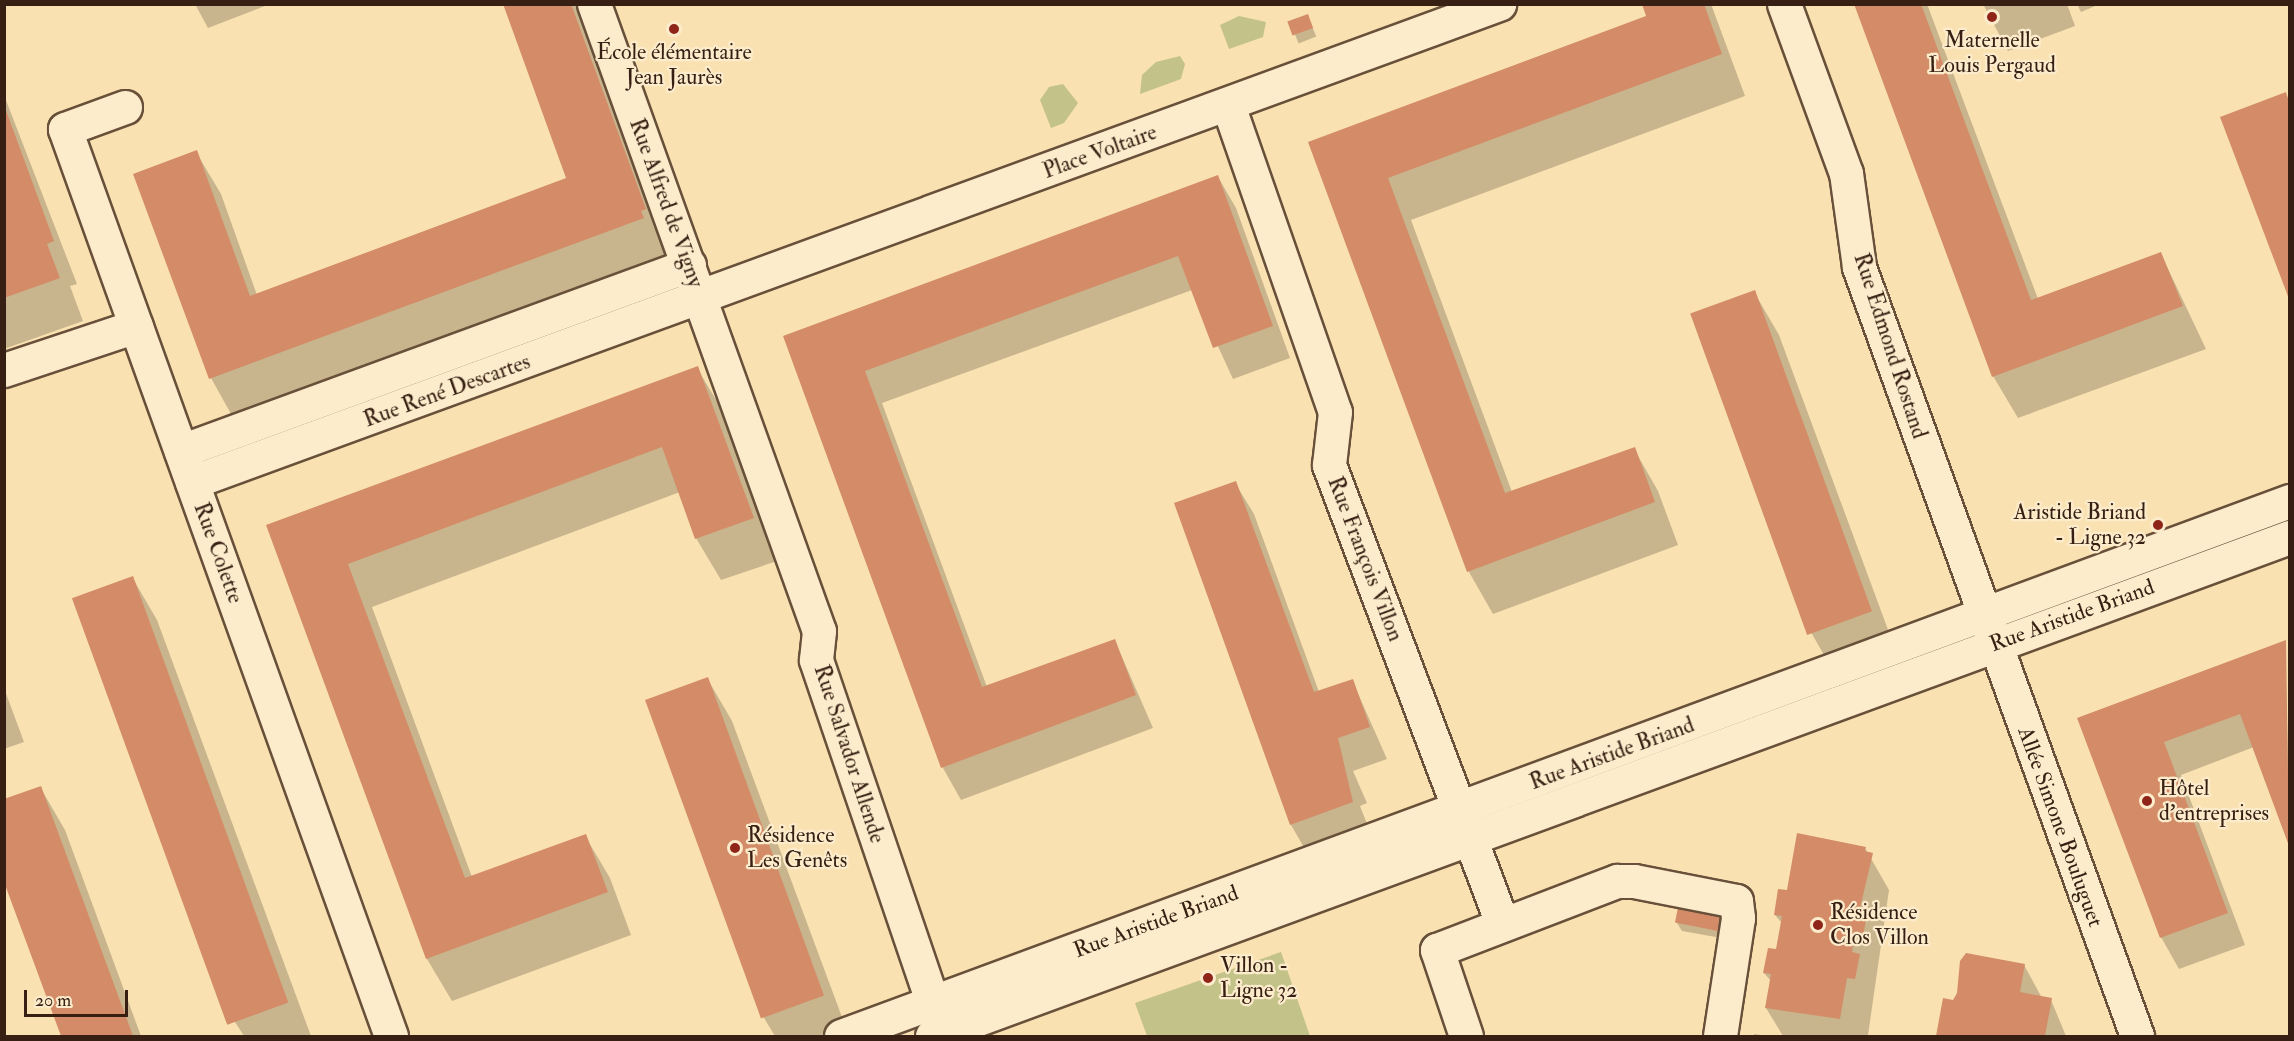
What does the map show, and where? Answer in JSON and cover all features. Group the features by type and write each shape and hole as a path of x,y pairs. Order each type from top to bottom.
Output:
{"street":[{"name":"Rue Alfred de Vigny","path":"594,4 702,300"},
{"name":"Place Voltaire","path":"702,300 1499,4"},
{"name":"Rue Edmond Rostand","path":"1784,4 1846,172 1859,267 1988,632"},
{"name":"Rue François Villon","path":"1228,105 1335,412 1329,465 1502,923"},
{"name":"Rue Colette","path":"125,107 65,129 391,1036"},
{"name":"Rue René Descartes","path":"181,451 689,266"},
{"name":"Rue René Descartes","path":"192,482 702,300"},
{"name":"Rue Salvador Allende","path":"702,300 819,631 816,660 936,1024"},
{"path":"4,370 136,326"},
{"name":"Rue Aristide Briand","path":"1988,632 2289,501"},
{"name":"Rue Aristide Briand","path":"841,1036 936,1024 1988,632 2289,537"},
{"name":"Allée Simone Bouluguet","path":"1988,632 2137,1036"},
{"path":"1466,1036 1437,950 1502,923 1617,881 1725,895 1736,901 1738,918 1720,1036"}],"green space":[{"path":"1239,16 1266,22 1263,37 1229,49 1220,25"},
{"path":"1180,56 1185,64 1181,79 1140,94 1142,75 1156,62"},
{"path":"1063,84 1078,103 1064,123 1051,128 1040,100 1049,87"},
{"path":"1281,952 1310,1036 1147,1036 1135,1003"}],"building":[{"path":"503,4 571,4 646,209 641,211 644,218 209,379 133,174 197,150 250,296 566,178"},
{"path":"1642,4 1704,4 1722,54 1388,178 1505,493 1635,447 1655,502 1467,572 1308,142 1646,16"},
{"path":"1854,4 1921,4 2031,300 2161,252 2183,306 1992,377"},
{"path":"1308,14 1313,28 1292,36 1287,22"},
{"path":"2286,92 2289,102 2289,299 2220,117"},
{"path":"4,105 54,241 47,244 60,278 4,298"},
{"path":"1218,175 1273,326 1213,348 1178,256 865,371 982,687 1115,639 1136,695 941,768 783,336"},
{"path":"1755,290 1872,611 1807,635 1690,314"},
{"path":"698,366 754,518 695,539 662,447 348,564 465,878 586,834 608,892 426,959 266,525"},
{"path":"1236,481 1314,692 1353,679 1370,727 1338,738 1353,802 1290,825 1174,503"},
{"path":"133,576 288,1003 227,1025 72,598"},
{"name":"Hôtel d'entreprises","path":"2286,640 2289,846 2240,714 2164,742 2228,913 2160,938 2077,718"},
{"name":"Résidence Les Genêts","path":"708,677 824,996 761,1018 645,700"},
{"path":"41,786 133,1036 61,1036 4,882 4,799"},
{"name":"Résidence Clos Villon","path":"1797,833 1866,847 1865,851 1873,853 1860,908 1868,910 1863,936 1855,934 1852,952 1860,954 1855,979 1847,978 1840,1019 1765,1008 1771,974 1763,973 1768,948 1776,949 1782,916 1774,915 1778,889 1787,890"},
{"path":"1679,902 1727,911 1723,932 1675,923"},
{"name":"Résidence Clos Villon","path":"1966,953 2025,964 2020,992 2052,998 2045,1036 1936,1036 1943,998 1953,1000 1957,993 1960,961"}],"place":[{"name":"Maternelle Louis Pergaud","path":"1992,17"},
{"name":"École élémentaire Jean Jaurès","path":"674,29"},
{"name":"Aristide Briand - Ligne 32","path":"2158,525"},
{"name":"Hôtel d'entreprises","path":"2147,801"},
{"name":"Résidence Les Genêts","path":"735,848"},
{"name":"Résidence Clos Villon","path":"1818,925"},
{"name":"Villon - Ligne 32","path":"1208,978"}]}
